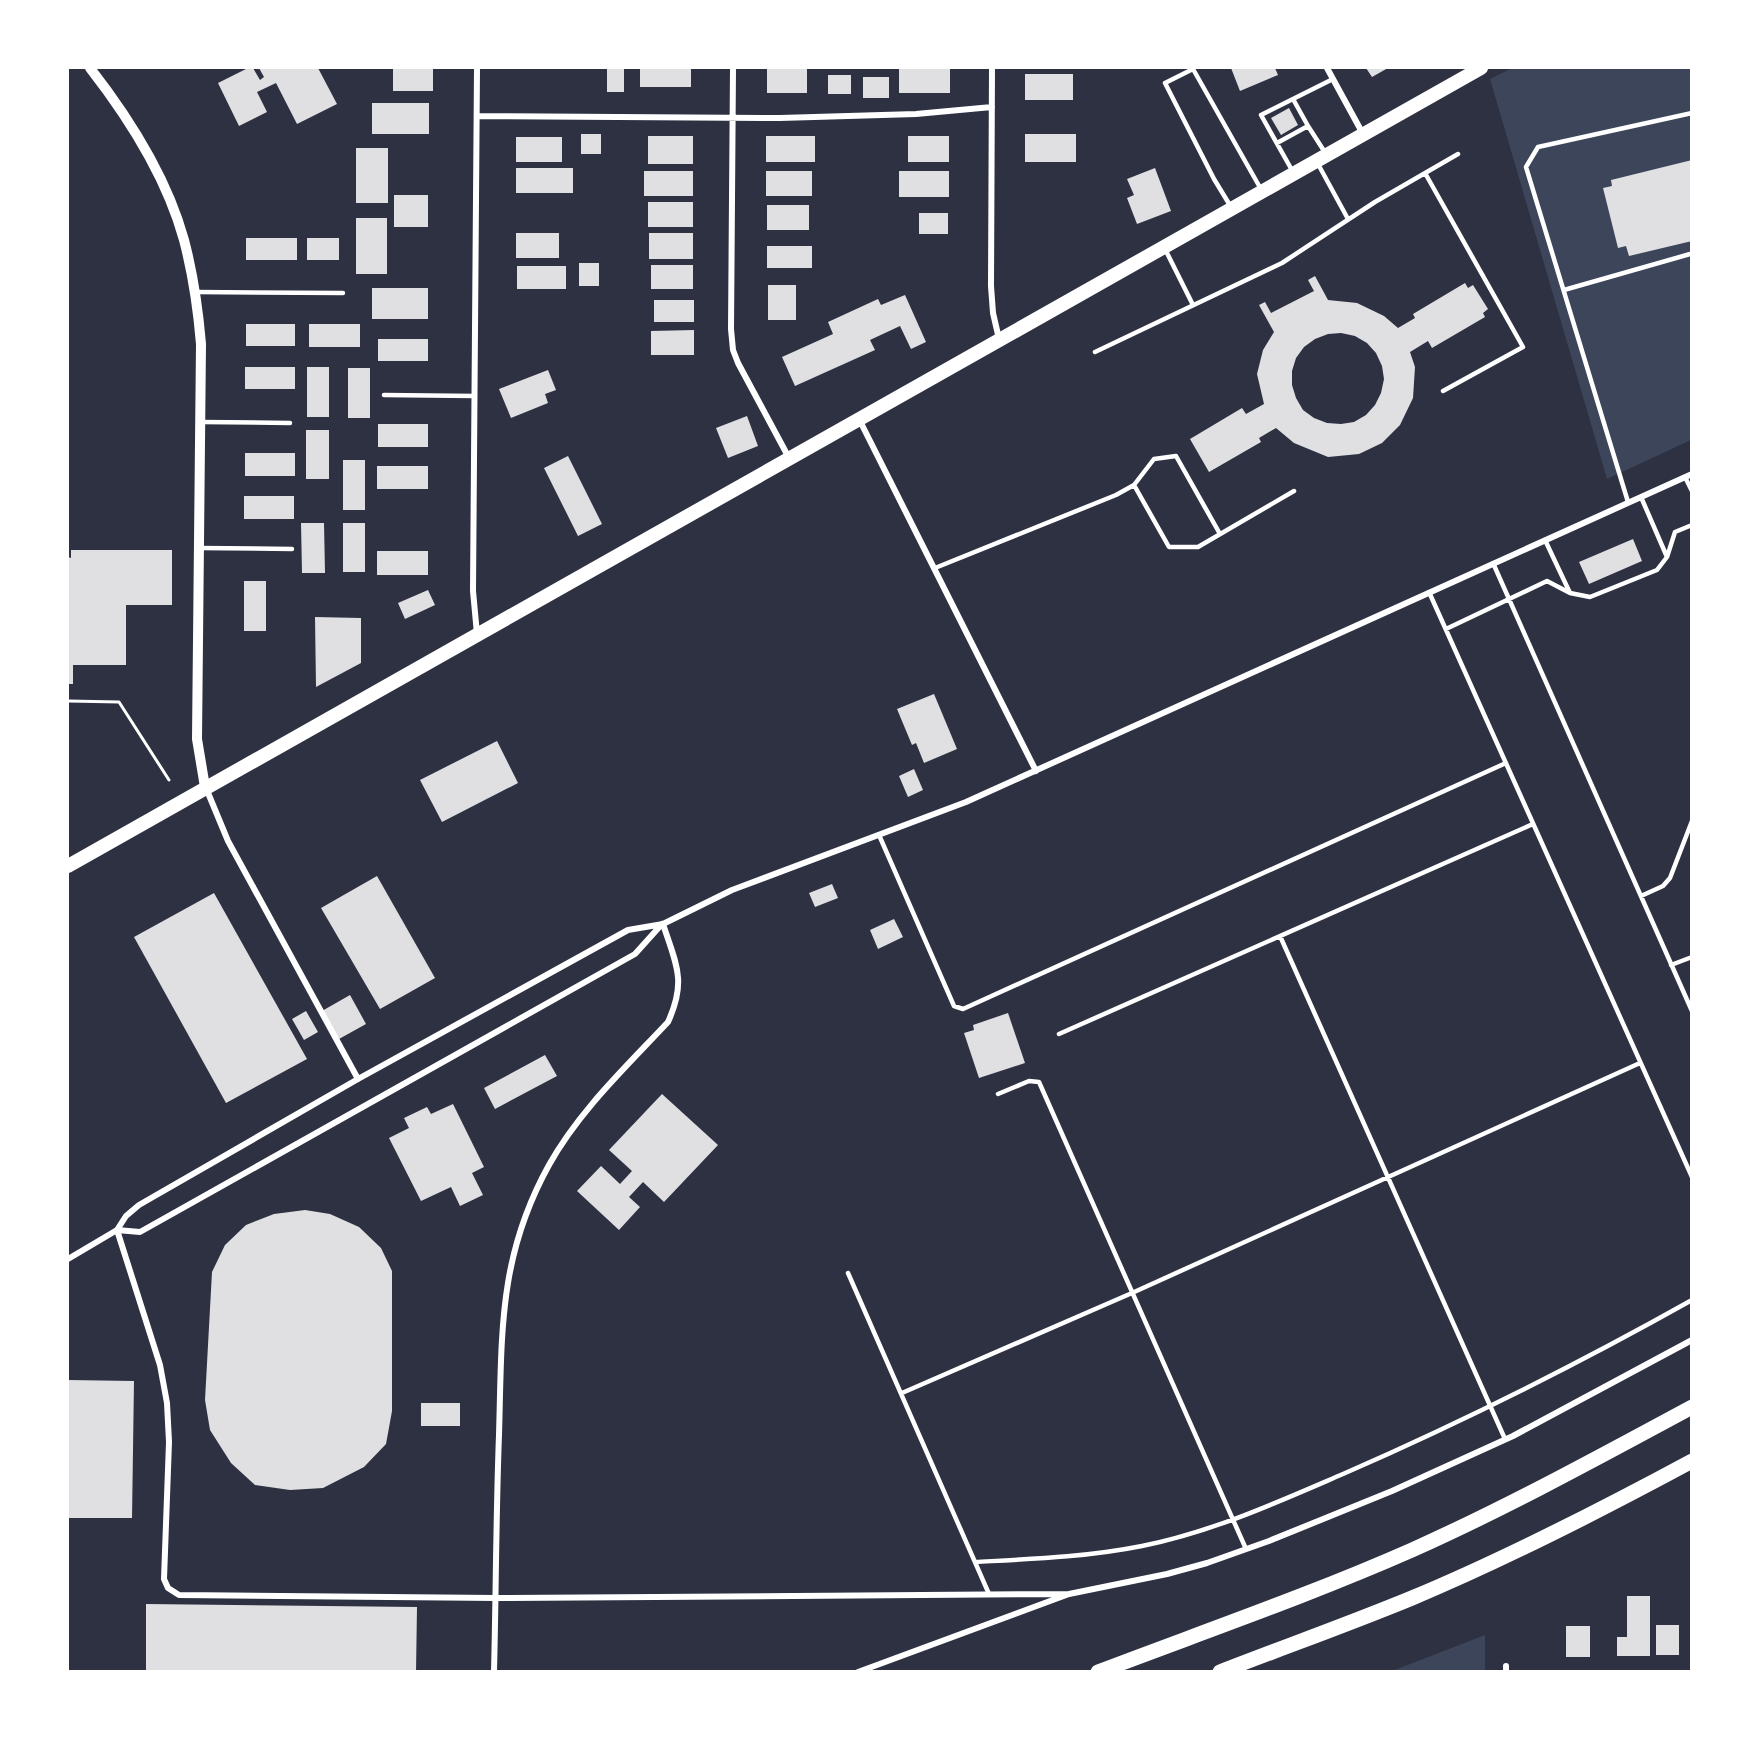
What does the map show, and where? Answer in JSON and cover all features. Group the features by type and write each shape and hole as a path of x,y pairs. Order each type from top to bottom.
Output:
{"highway":[{"path":"1098,1671 1334,1583 1411,1550 1541,1489 1692,1407"},
{"path":"1220,1671 1414,1597 1530,1544 1692,1461"}],"main road":[{"path":"68,866 1481,68"}],"street":[{"path":"90,68 126,118 159,179 183,238 195,292 201,344 197,739 205,787 228,841 358,1079"},
{"path":"477,68 473,591 477,635"},
{"path":"733,68 731,329 734,350 738,363 789,458"},
{"path":"992,68 991,286 993,314 999,340"},
{"path":"1327,68 1364,134"},
{"path":"477,116 733,117 916,114 992,107"},
{"path":"859,419 1036,771"},
{"path":"68,1259 117,1230 126,1216 139,1205 358,1079 628,930 663,924 732,890 966,802 1688,475"},
{"path":"117,1230 128,1233 140,1232 635,954 663,924"},
{"path":"494,1671 502,1316 513,1253 530,1203 564,1141 589,1108 668,1022 676,1005 679,987 678,969 663,924"},
{"path":"117,1230 160,1365 167,1403 169,1442 164,1579 168,1588 179,1595 496,1598 1069,1594"},
{"path":"858,1671 1069,1594 1167,1574 1246,1549 1392,1491 1505,1439 1692,1340"}],"lane":[{"path":"1232,208 1214,179 1165,83 1193,69 1262,191"},
{"path":"1294,173 1260,115 1333,79"},
{"path":"1293,99 1308,126 1348,219"},
{"path":"1628,502 1526,167 1538,147 1692,113"},
{"path":"1277,143 1308,126"},
{"path":"1095,352 1282,263 1348,219 1458,154"},
{"path":"1425,173 1523,347 1443,391"},
{"path":"1163,247 1193,306"},
{"path":"1564,290 1690,254"},
{"path":"195,292 343,293"},
{"path":"384,395 475,396"},
{"path":"201,422 291,423"},
{"path":"935,568 1116,495 1134,485 1154,459 1176,456 1220,534"},
{"path":"1688,475 1692,491"},
{"path":"1134,485 1169,547 1198,547 1294,491"},
{"path":"1641,496 1667,557"},
{"path":"1446,629 1547,581 1570,593 1590,597 1657,570 1667,557 1676,532 1692,525"},
{"path":"1545,540 1570,593"},
{"path":"198,548 292,549"},
{"path":"1493,563 1692,1011"},
{"path":"1429,592 1692,1177"},
{"path":"879,835 954,1006 963,1009 1506,763"},
{"path":"1641,896 1663,886 1670,878 1692,821"},
{"path":"1059,1035 1533,824"},
{"path":"1280,936 1505,1439"},
{"path":"1671,965 1692,957"},
{"path":"902,1393 1132,1293 1640,1063"},
{"path":"998,1094 1029,1081 1039,1082 1246,1549"},
{"path":"848,1273 989,1594"},
{"path":"975,1562 1090,1554 1133,1548 1196,1532 1233,1519 1354,1470 1490,1406 1589,1357 1692,1300"}],"path":[{"path":"68,701 119,702 169,780"}],"shaded area":[{"path":"1512,68 1691,68 1691,440 1607,479 1490,79"},
{"path":"1485,1635 1485,1671 1392,1671"}],"building":[{"path":"248,68 253,68 260,80 264,77 259,68 318,68 337,104 297,124 276,83 257,92 267,112 239,126 218,83"},
{"path":"393,68 433,68 433,91 393,91"},
{"path":"607,68 624,68 624,92 607,92"},
{"path":"640,68 691,68 691,87 640,87"},
{"path":"767,68 807,68 807,93 767,93"},
{"path":"899,68 950,68 950,93 899,93"},
{"path":"1231,68 1275,68 1278,75 1240,91"},
{"path":"1366,68 1388,68 1372,77"},
{"path":"1025,74 1073,74 1073,100 1025,100"},
{"path":"828,75 851,75 851,94 828,94"},
{"path":"863,77 889,77 889,98 863,98"},
{"path":"372,103 429,103 429,134 372,134"},
{"path":"1289,108 1298,125 1281,135 1271,118"},
{"path":"581,134 601,134 601,154 581,154"},
{"path":"1025,134 1076,134 1076,162 1025,162"},
{"path":"648,136 693,136 693,164 648,164"},
{"path":"766,136 815,136 815,162 766,162"},
{"path":"908,136 949,136 949,162 908,162"},
{"path":"516,137 562,137 562,162 516,162"},
{"path":"356,148 388,148 388,203 356,203"},
{"path":"1692,160 1692,241 1629,256 1626,246 1618,248 1603,188 1612,186 1611,180"},
{"path":"516,168 573,168 573,193 516,193"},
{"path":"1155,168 1171,211 1137,224 1127,198 1134,195 1127,179"},
{"path":"644,171 693,171 693,196 644,196"},
{"path":"766,171 812,171 812,196 766,196"},
{"path":"899,171 949,171 949,197 899,197"},
{"path":"394,195 428,195 428,227 394,227"},
{"path":"648,202 693,202 693,227 648,227"},
{"path":"767,205 809,205 809,230 767,230"},
{"path":"919,213 948,213 948,234 919,234"},
{"path":"356,218 387,218 387,274 356,274"},
{"path":"516,233 559,233 559,258 516,258"},
{"path":"649,233 693,233 693,259 649,259"},
{"path":"246,238 297,238 297,260 246,260"},
{"path":"307,238 339,238 339,260 307,260"},
{"path":"767,246 812,246 812,268 767,268"},
{"path":"579,263 599,263 599,286 579,286"},
{"path":"651,265 693,265 693,289 651,289"},
{"path":"517,266 566,266 566,289 517,289"},
{"path":"1315,276 1328,300 1357,303 1384,316 1398,328 1415,318 1413,314 1465,283 1468,288 1473,285 1488,309 1483,313 1485,317 1432,348 1428,341 1410,352 1415,367 1413,398 1400,425 1382,443 1359,454 1328,457 1294,443 1276,428 1259,438 1261,442 1209,472 1190,439 1242,408 1246,414 1264,404 1257,374 1263,350 1274,332 1259,305 1265,302 1271,313 1314,291 1308,280","holes":["1341,333 1355,336 1367,343 1376,353 1382,366 1384,379 1381,393 1375,405 1366,415 1354,422 1327,423 1314,418 1303,410 1292,385 1292,371 1296,358 1304,347 1328,334"]},
{"path":"768,285 796,285 796,320 768,320"},
{"path":"372,288 428,288 428,319 372,319"},
{"path":"905,295 926,342 911,349 900,326 870,340 875,350 795,386 782,357 833,334 828,322 878,299 881,305"},
{"path":"654,300 694,300 694,322 654,322"},
{"path":"246,324 295,324 295,346 246,346"},
{"path":"309,324 360,324 360,347 309,347"},
{"path":"694,330 694,355 651,355 651,331"},
{"path":"378,339 428,339 428,361 378,361"},
{"path":"245,367 295,367 295,389 245,389"},
{"path":"307,367 329,367 329,417 307,417"},
{"path":"348,368 370,368 370,418 348,418"},
{"path":"548,370 556,390 545,394 548,403 511,418 499,389"},
{"path":"747,416 758,446 728,458 716,428"},
{"path":"378,424 428,424 428,447 378,447"},
{"path":"306,430 329,430 329,479 306,479"},
{"path":"245,453 295,453 295,476 245,476"},
{"path":"568,456 602,524 578,536 544,468"},
{"path":"343,460 365,460 365,510 343,510"},
{"path":"377,466 428,466 428,489 377,489"},
{"path":"244,496 294,496 294,519 244,519"},
{"path":"301,523 324,523 325,573 302,573"},
{"path":"343,523 365,523 365,572 343,572"},
{"path":"1633,539 1642,561 1589,584 1579,562"},
{"path":"71,550 172,550 172,605 126,605 126,665 73,665 73,684 68,684 68,557 71,558"},
{"path":"377,551 428,551 428,575 377,575"},
{"path":"244,581 266,581 266,631 244,631"},
{"path":"428,590 435,605 405,619 398,603"},
{"path":"315,617 361,618 361,663 316,687"},
{"path":"934,694 957,749 924,763 916,743 912,745 897,709"},
{"path":"497,741 518,783 442,822 420,780"},
{"path":"914,769 923,790 908,797 899,776"},
{"path":"377,876 435,978 380,1009 321,908"},
{"path":"832,884 838,898 815,907 809,893"},
{"path":"214,893 307,1059 226,1103 134,937"},
{"path":"894,919 903,937 878,949 870,930"},
{"path":"350,995 366,1024 339,1039 322,1011"},
{"path":"306,1011 318,1032 304,1040 292,1019"},
{"path":"1008,1013 1025,1063 979,1078 964,1033 974,1030 973,1025"},
{"path":"545,1055 557,1076 495,1109 484,1088"},
{"path":"662,1094 718,1145 664,1202 643,1182 629,1197 640,1207 619,1230 577,1191 601,1166 620,1184 632,1171 609,1150"},
{"path":"453,1104 484,1167 472,1173 483,1195 460,1206 451,1187 421,1201 389,1138 409,1128 404,1118 427,1107 431,1114"},
{"path":"305,1210 330,1214 359,1227 381,1248 392,1271 392,1411 386,1444 364,1467 323,1488 290,1490 255,1485 231,1463 210,1430 205,1400 212,1272 225,1245 246,1225 274,1214"},
{"path":"68,1380 134,1381 132,1518 68,1518"},
{"path":"421,1403 460,1403 460,1426 421,1426"},
{"path":"1627,1596 1650,1596 1650,1656 1617,1656 1617,1637 1627,1637"},
{"path":"146,1604 417,1607 416,1672 146,1672"},
{"path":"1656,1625 1679,1625 1679,1655 1656,1655"},
{"path":"1566,1626 1590,1626 1590,1657 1566,1657"}]}
